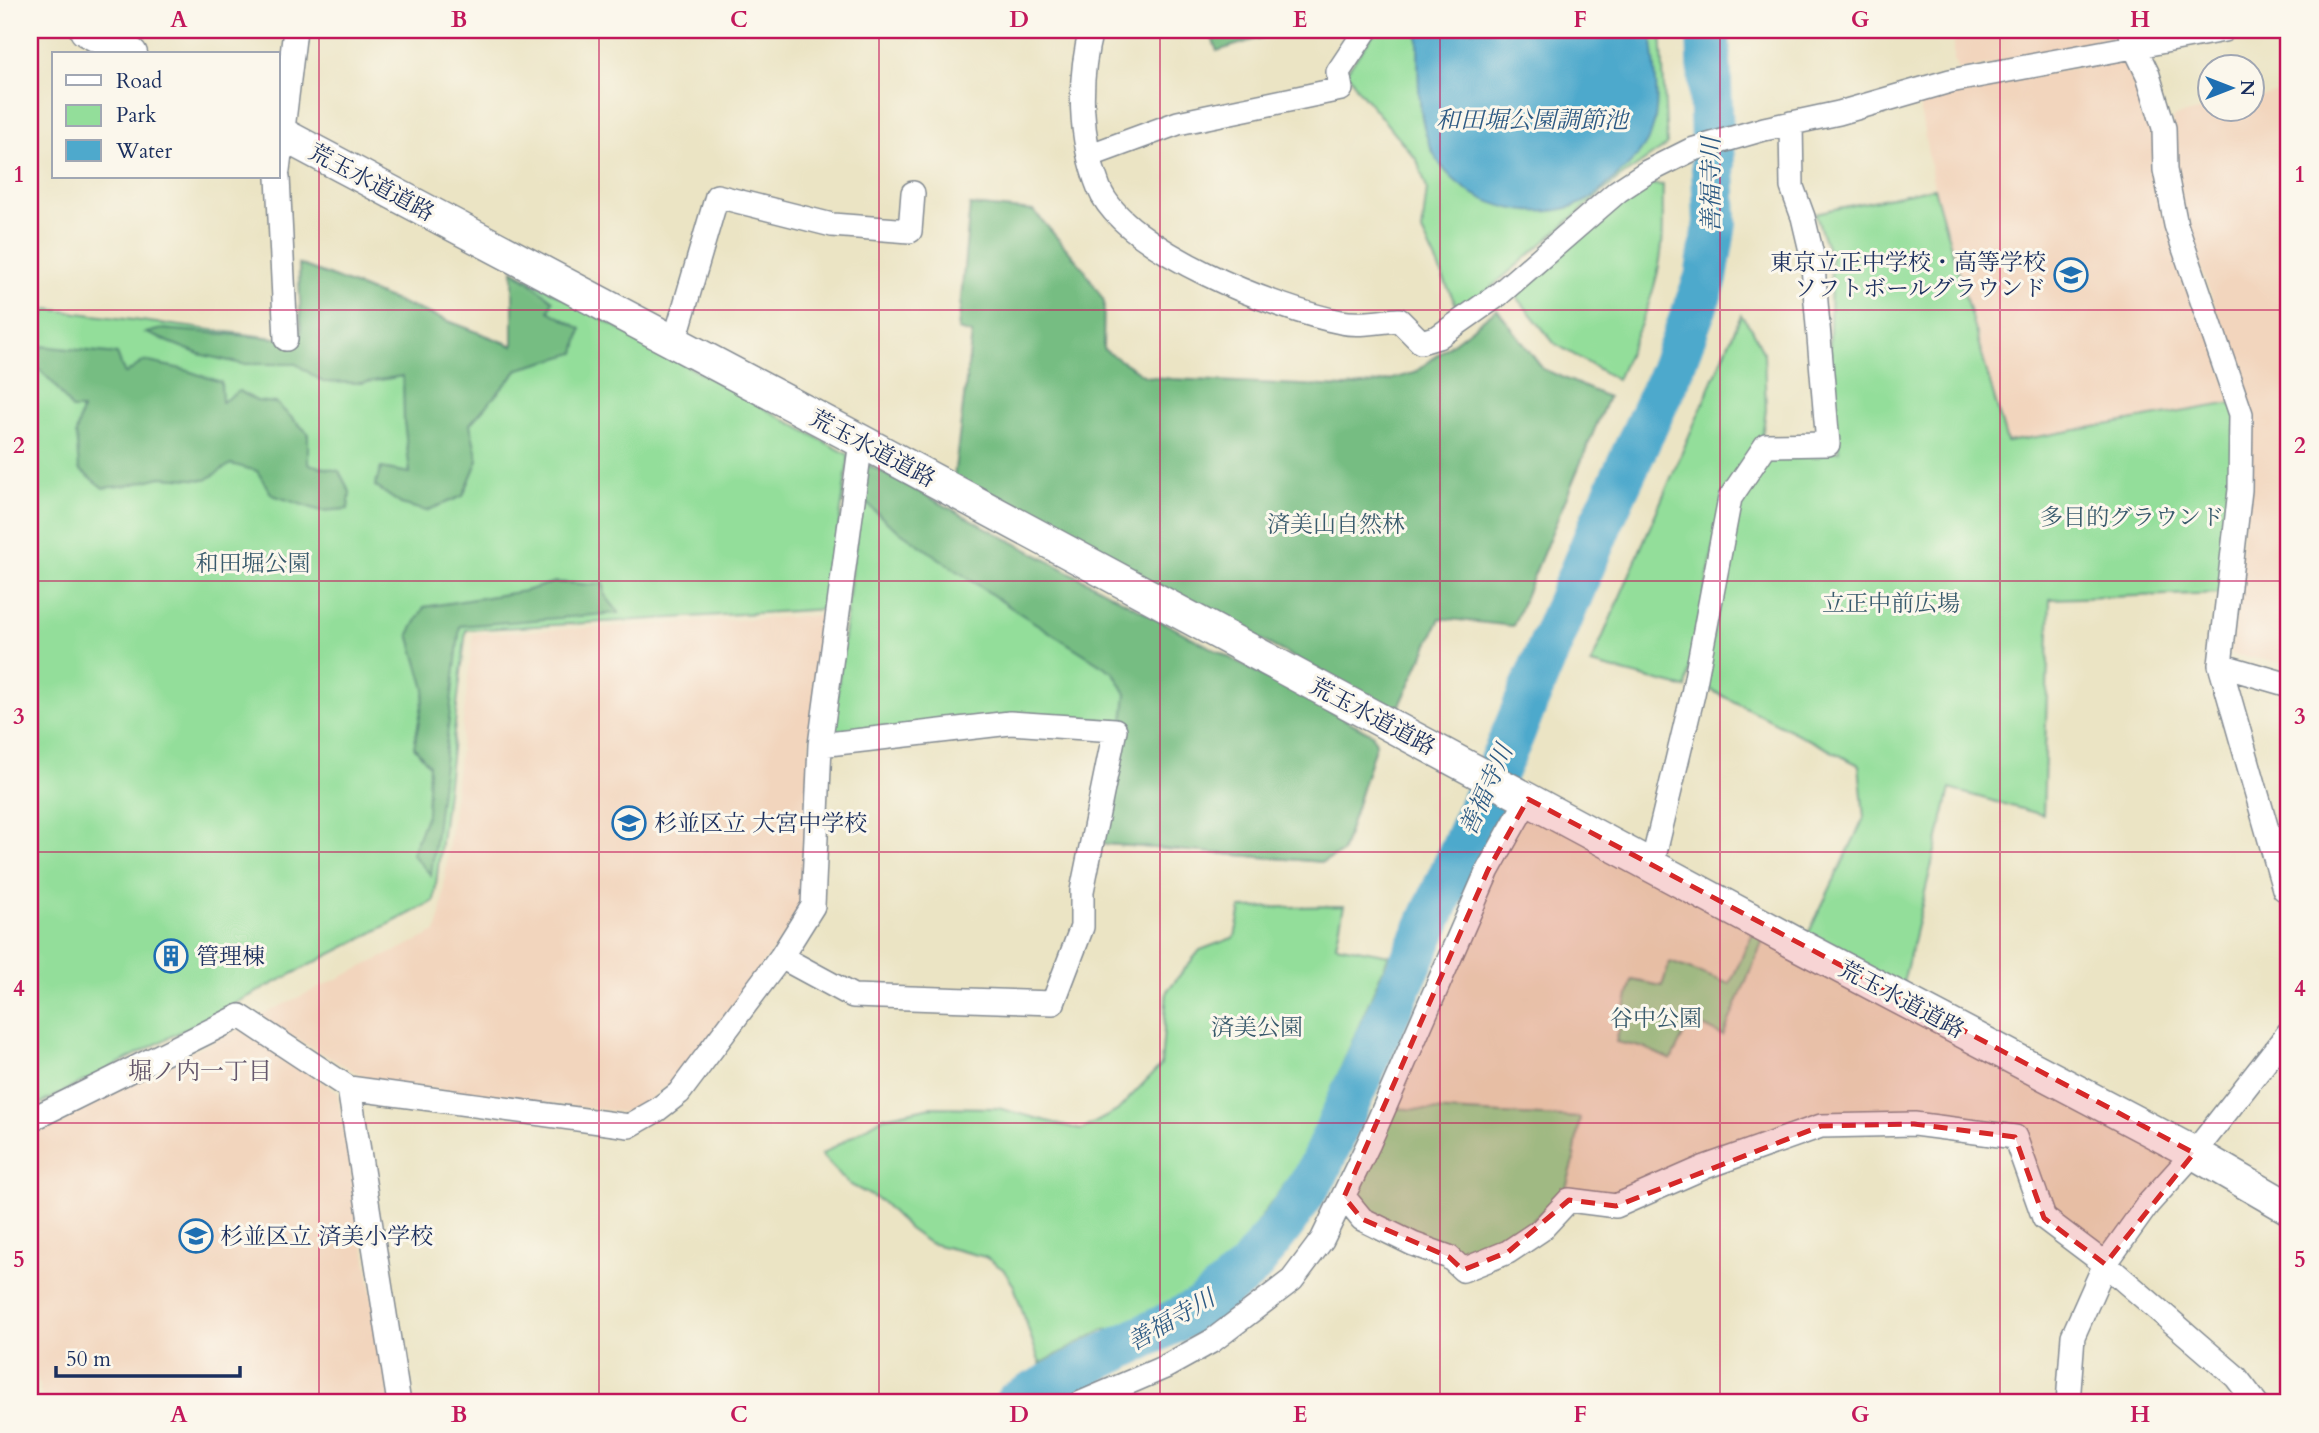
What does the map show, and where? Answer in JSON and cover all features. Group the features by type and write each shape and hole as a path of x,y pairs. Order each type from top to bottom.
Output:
{"main road":[{"path":"86,30 127,52"},
{"name":"荒玉水道道路","path":"280,133 861,441 1465,767 2194,1153 2289,1208"}],"street":[{"path":"280,133 295,30"},
{"path":"1091,30 1082,89 1083,120 1099,189 1115,214 1133,231 1181,260 1287,308 1344,323 1399,320 1420,342 1438,337 1498,295 1618,191 1647,172 1691,150 1852,110 1950,81 2132,39 2224,30"},
{"path":"1091,156 1178,123 1341,89 1338,72 1366,30"},
{"path":"2132,39 2148,75 2164,128 2165,170 2176,225 2241,414 2239,490 2220,665 2284,889 2289,891"},
{"path":"1652,865 1693,694 1730,498 1766,445 1828,444 1812,255 1792,187 1791,123"},
{"path":"278,178 286,339"},
{"path":"674,343 717,196 832,225 910,231 914,193"},
{"path":"30,1120 240,1016 349,1087 628,1126 657,1110 679,1093 781,957 813,906 820,745 861,441"},
{"path":"2220,665 2289,685"},
{"path":"781,957 853,996 1053,1003 1082,927 1082,891 1115,730 1010,723 820,745"},
{"path":"1081,1403 1165,1367 1212,1341 1292,1280 1322,1240 1344,1197 1520,796"},
{"path":"2068,1403 2073,1336 2105,1264 2148,1204 2194,1153 2289,1032"},
{"path":"349,1087 399,1403"},
{"path":"1344,1197 1362,1219 1413,1244 1449,1257 1464,1270 1508,1252 1541,1230 1569,1200 1616,1206 1705,1167 1821,1126 1914,1124 2015,1137 2044,1218 2105,1264 2236,1377 2256,1403"}],"highlighted area":[{"path":"1528,799 2194,1153 2105,1264 2044,1218 2015,1137 1914,1124 1821,1126 1616,1206 1569,1200 1508,1252 1463,1270 1449,1257 1362,1219 1344,1197 1488,870"}],"shaded area":[{"path":"1954,30 2126,30 2123,42 1958,71 1954,61"},
{"name":"東京立正中学校・高等学校 ソフトボールグラウンド","path":"2129,57 2136,61 2232,403 2006,442 1934,188 1918,98"},
{"path":"2289,90 2289,664 2231,654 2251,445 2248,394 2201,269 2176,183 2173,117 2196,111 2196,122 2266,122 2266,95"},
{"name":"杉並区立 大宮中学校","path":"825,615 810,740 805,906 677,1083 663,1088 642,1107 627,1113 371,1081 257,1017 436,932 441,914 473,634"},
{"name":"杉並区立 済美小学校","path":"240,1029 337,1091 391,1403 43,1403 30,1347 30,1125"}],"green space":[{"path":"1209,30 1286,30 1217,51"},
{"name":"和田堀公園調節池","path":"1376,30 1661,30 1667,145 1618,179 1460,314 1422,231 1427,189 1417,160 1356,87 1347,71"},
{"path":"1640,184 1663,185 1660,263 1651,297 1617,380 1554,343 1513,292"},
{"name":"立正中前広場","path":"1934,188 2007,442 2232,403 2236,411 2224,593 2050,599 2043,815 1950,789 1902,987 1807,936 1864,818 1859,765 1703,686 1738,503 1770,452 1839,451 1829,394 1831,259 1815,213"},
{"name":"済美山自然林","path":"970,205 1034,211 1084,269 1104,301 1103,349 1145,376 1346,387 1378,383 1414,373 1497,309 1543,369 1608,397 1513,626 1440,618 1397,712 954,477 972,334 958,330"},
{"name":"和田堀公園","path":"299,264 514,346 513,270 849,455 827,609 466,630 434,901 30,1109 30,337 47,309 275,338 301,337"},
{"path":"299,264 513,346 513,270 553,300 549,311 581,329 575,353 519,369 470,424 478,460 463,496 426,511 401,504 375,486 381,468 410,473 404,421 403,376 362,383 323,382 296,364 242,364 199,354 146,333 162,329 275,338 301,337"},
{"path":"1741,315 1752,329 1764,354 1766,410 1762,436 1724,496 1686,688 1591,664"},
{"path":"41,346 117,354 125,374 144,361 182,369 221,382 222,402 239,391 257,401 276,403 308,433 308,464 339,471 350,492 348,509 321,511 272,495 257,471 231,464 206,480 161,477 103,488 79,469 76,433 82,409 72,409 54,384 36,366"},
{"path":"869,465 1372,734 1376,743 1342,853 1322,862 1106,844 1122,721 1023,715 832,736 864,468"},
{"path":"869,465 1372,734 1376,743 1342,853 1322,862 1106,844 1098,840 1123,721 1126,694 1114,673 1010,607 889,524 860,497 864,468"},
{"path":"555,582 592,585 604,583 605,595 619,613 460,626 431,875 412,854 427,814 429,765 414,747 425,689 409,634 424,607 525,591"},
{"name":"済美公園","path":"1344,906 1336,945 1389,955 1301,1161 1256,1224 1250,1249 1209,1287 1173,1310 1139,1326 1103,1330 1040,1364 1014,1286 1003,1269 985,1257 929,1243 909,1229 881,1201 849,1184 821,1155 884,1117 931,1107 998,1108 1081,1130 1117,1111 1161,1065 1167,991 1200,950 1235,937 1241,908"},
{"name":"谷中公園","path":"1753,932 1764,938 1723,1036 1691,1020 1671,1060 1645,1048 1616,1042 1632,980 1662,986 1670,962 1730,984"},
{"path":"1391,1108 1580,1118 1573,1164 1565,1191 1506,1245 1466,1258 1352,1203"}],"water":[{"name":"和田堀公園調節池","path":"1418,30 1651,30 1657,94 1655,119 1649,137 1628,166 1597,194 1580,204 1538,211 1519,210 1483,199 1452,178 1440,164 1426,134 1420,99"}],"waterway":[{"name":"善福寺川","path":"1016,1403 1202,1308 1249,1268 1286,1220 1317,1173 1510,741 1602,521 1670,374 1706,278 1715,223 1708,30"}],"place":[{"name":"東京立正中学校・高等学校 ソフトボールグラウンド","path":"2071,275"},
{"name":"杉並区立 大宮中学校","path":"629,823"},
{"name":"管理棟","path":"171,956"},
{"name":"杉並区立 済美小学校","path":"196,1236"}],"district":[{"name":"堀ノ内一丁目","path":"200,1071"}],"park label":[{"name":"多目的グラウンド","path":"2132,517"}]}
